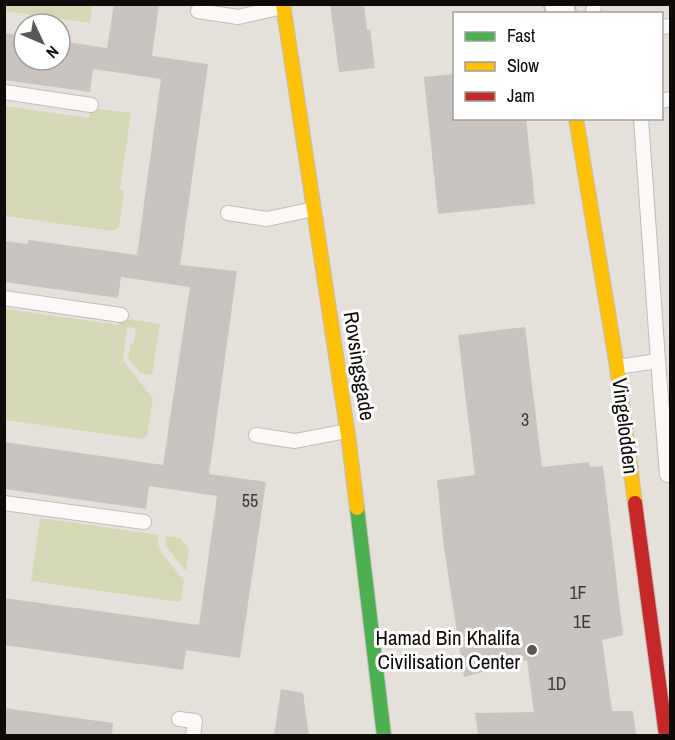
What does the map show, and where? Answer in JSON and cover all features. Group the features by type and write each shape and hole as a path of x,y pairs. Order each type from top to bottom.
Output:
{"street":[{"name":"Rovsingsgade","path":"283,6 347,431 384,735"},
{"name":"Vingelodden","path":"576,120 617,367 666,735"}],"lane":[{"path":"198,10 238,16 283,6"},
{"path":"4,92 91,105"},
{"path":"641,120 667,475"},
{"path":"228,213 267,219 314,209"},
{"path":"4,298 121,315"},
{"path":"617,367 658,361"},
{"path":"256,435 295,441 347,431"},
{"path":"4,502 144,522"},
{"path":"179,719 195,721 193,735"}],"green space":[{"path":"5,4 92,4 90,23 72,20 72,12 5,11"},
{"path":"5,106 89,118 91,108 131,113 120,188 124,192 119,227 113,231 5,216"},
{"path":"5,309 118,325 120,318 160,324 152,375 141,373 128,359 131,343 134,343 136,328 127,327 123,360 153,399 147,436 142,439 5,420"},
{"path":"40,518 159,535 157,547 184,581 181,600 179,602 31,581"},
{"path":"166,536 180,538 189,549 186,571 165,545"}],"building":[{"path":"114,4 159,4 152,56 208,64 180,265 237,271 209,474 266,482 240,658 186,650 183,670 4,645 4,598 199,625 217,496 149,486 146,509 4,489 4,442 163,465 190,287 121,277 118,298 4,282 4,241 28,244 28,240 137,255 161,79 93,69 90,92 4,80 4,33 12,34 12,72 72,72 72,43 107,48"},
{"path":"330,4 364,4 375,68 339,72"},
{"path":"453,74 453,120 526,120 535,204 438,214 424,77"},
{"path":"525,327 542,467 589,462 590,467 603,466 623,635 602,640 612,711 633,711 636,735 478,735 475,713 534,712 527,660 464,677 444,548 437,480 475,475 458,335"},
{"path":"281,689 303,693 309,735 274,735"},
{"path":"4,708 113,723 112,735 4,735"}],"traffic: fast":[{"path":"357,508 384,736"}],"traffic: slow":[{"path":"283,4 357,508"},
{"path":"576,120 617,367 635,503"}],"traffic: jam":[{"path":"635,503 666,736"}],"place":[{"name":"Hamad Bin Khalifa Civilisation Center","path":"532,650"}]}
